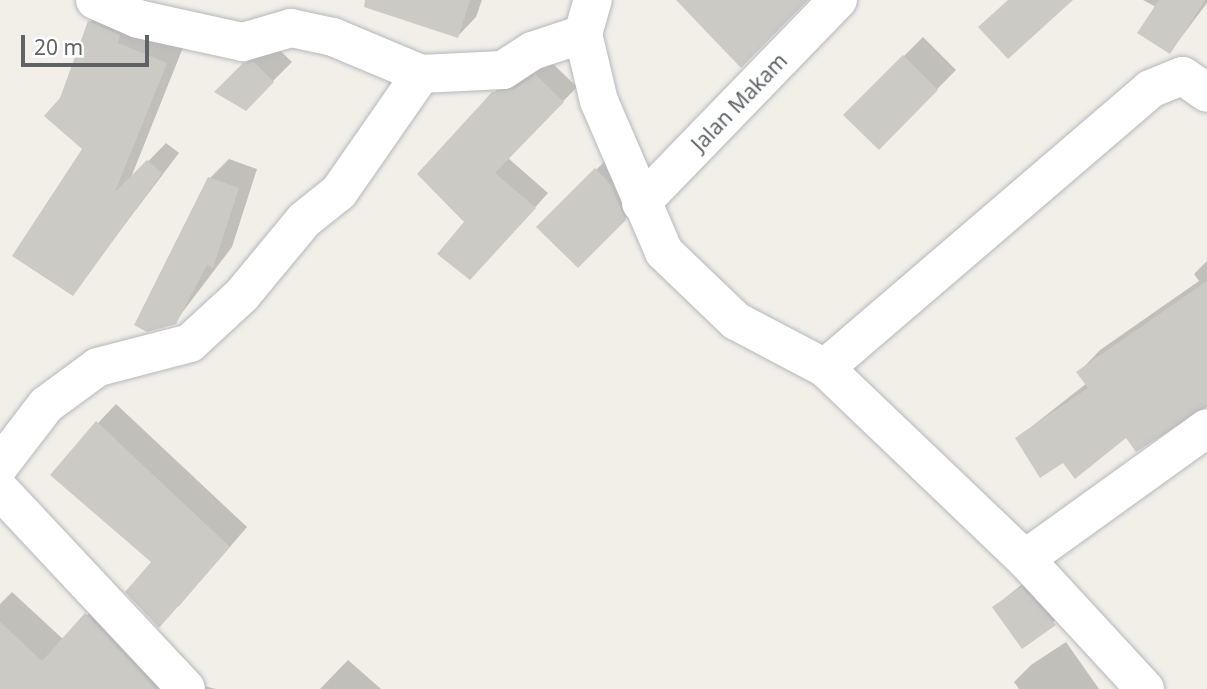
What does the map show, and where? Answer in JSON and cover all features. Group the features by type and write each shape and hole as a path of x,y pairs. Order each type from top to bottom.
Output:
{"street":[{"path":"96,0 138,19 243,42 291,28 333,37 421,74 503,70 588,17 599,101 664,252 736,321 825,368 1025,558 1145,689"},
{"name":"Jalan Makam","path":"641,203 838,0"},
{"path":"0,466 46,405 98,367 190,343 243,295 304,220 339,192 421,74"},
{"path":"825,368 1150,89 1183,76 1207,93"},
{"path":"1025,558 1207,428"},
{"path":"0,490 186,689"}],"building":[{"path":"365,0 470,0 458,38 364,7"},
{"path":"676,0 808,0 741,68"},
{"path":"1008,0 1073,0 1008,59 978,27"},
{"path":"1159,0 1205,0 1170,54 1137,33"},
{"path":"88,21 120,35 118,43 167,63 115,192 147,160 162,173 73,296 12,256 82,149 44,116 60,98"},
{"path":"903,55 938,90 879,150 843,115"},
{"path":"254,62 274,82 246,111 214,92 243,63"},
{"path":"536,75 564,102 495,173 536,208 470,280 437,254 464,222 417,174 492,92 514,89"},
{"path":"595,168 611,185 626,220 578,268 536,227"},
{"path":"208,177 239,188 213,268 207,265 176,324 147,332 134,325"},
{"path":"1207,281 1207,407 1136,452 1126,438 1075,479 1063,463 1040,478 1015,438 1088,388 1076,372"},
{"path":"96,421 230,547 159,628 125,592 151,562 50,475"},
{"path":"1021,587 1056,625 1022,649 992,607"},
{"path":"85,613 156,689 0,689 0,622 42,661"}]}
